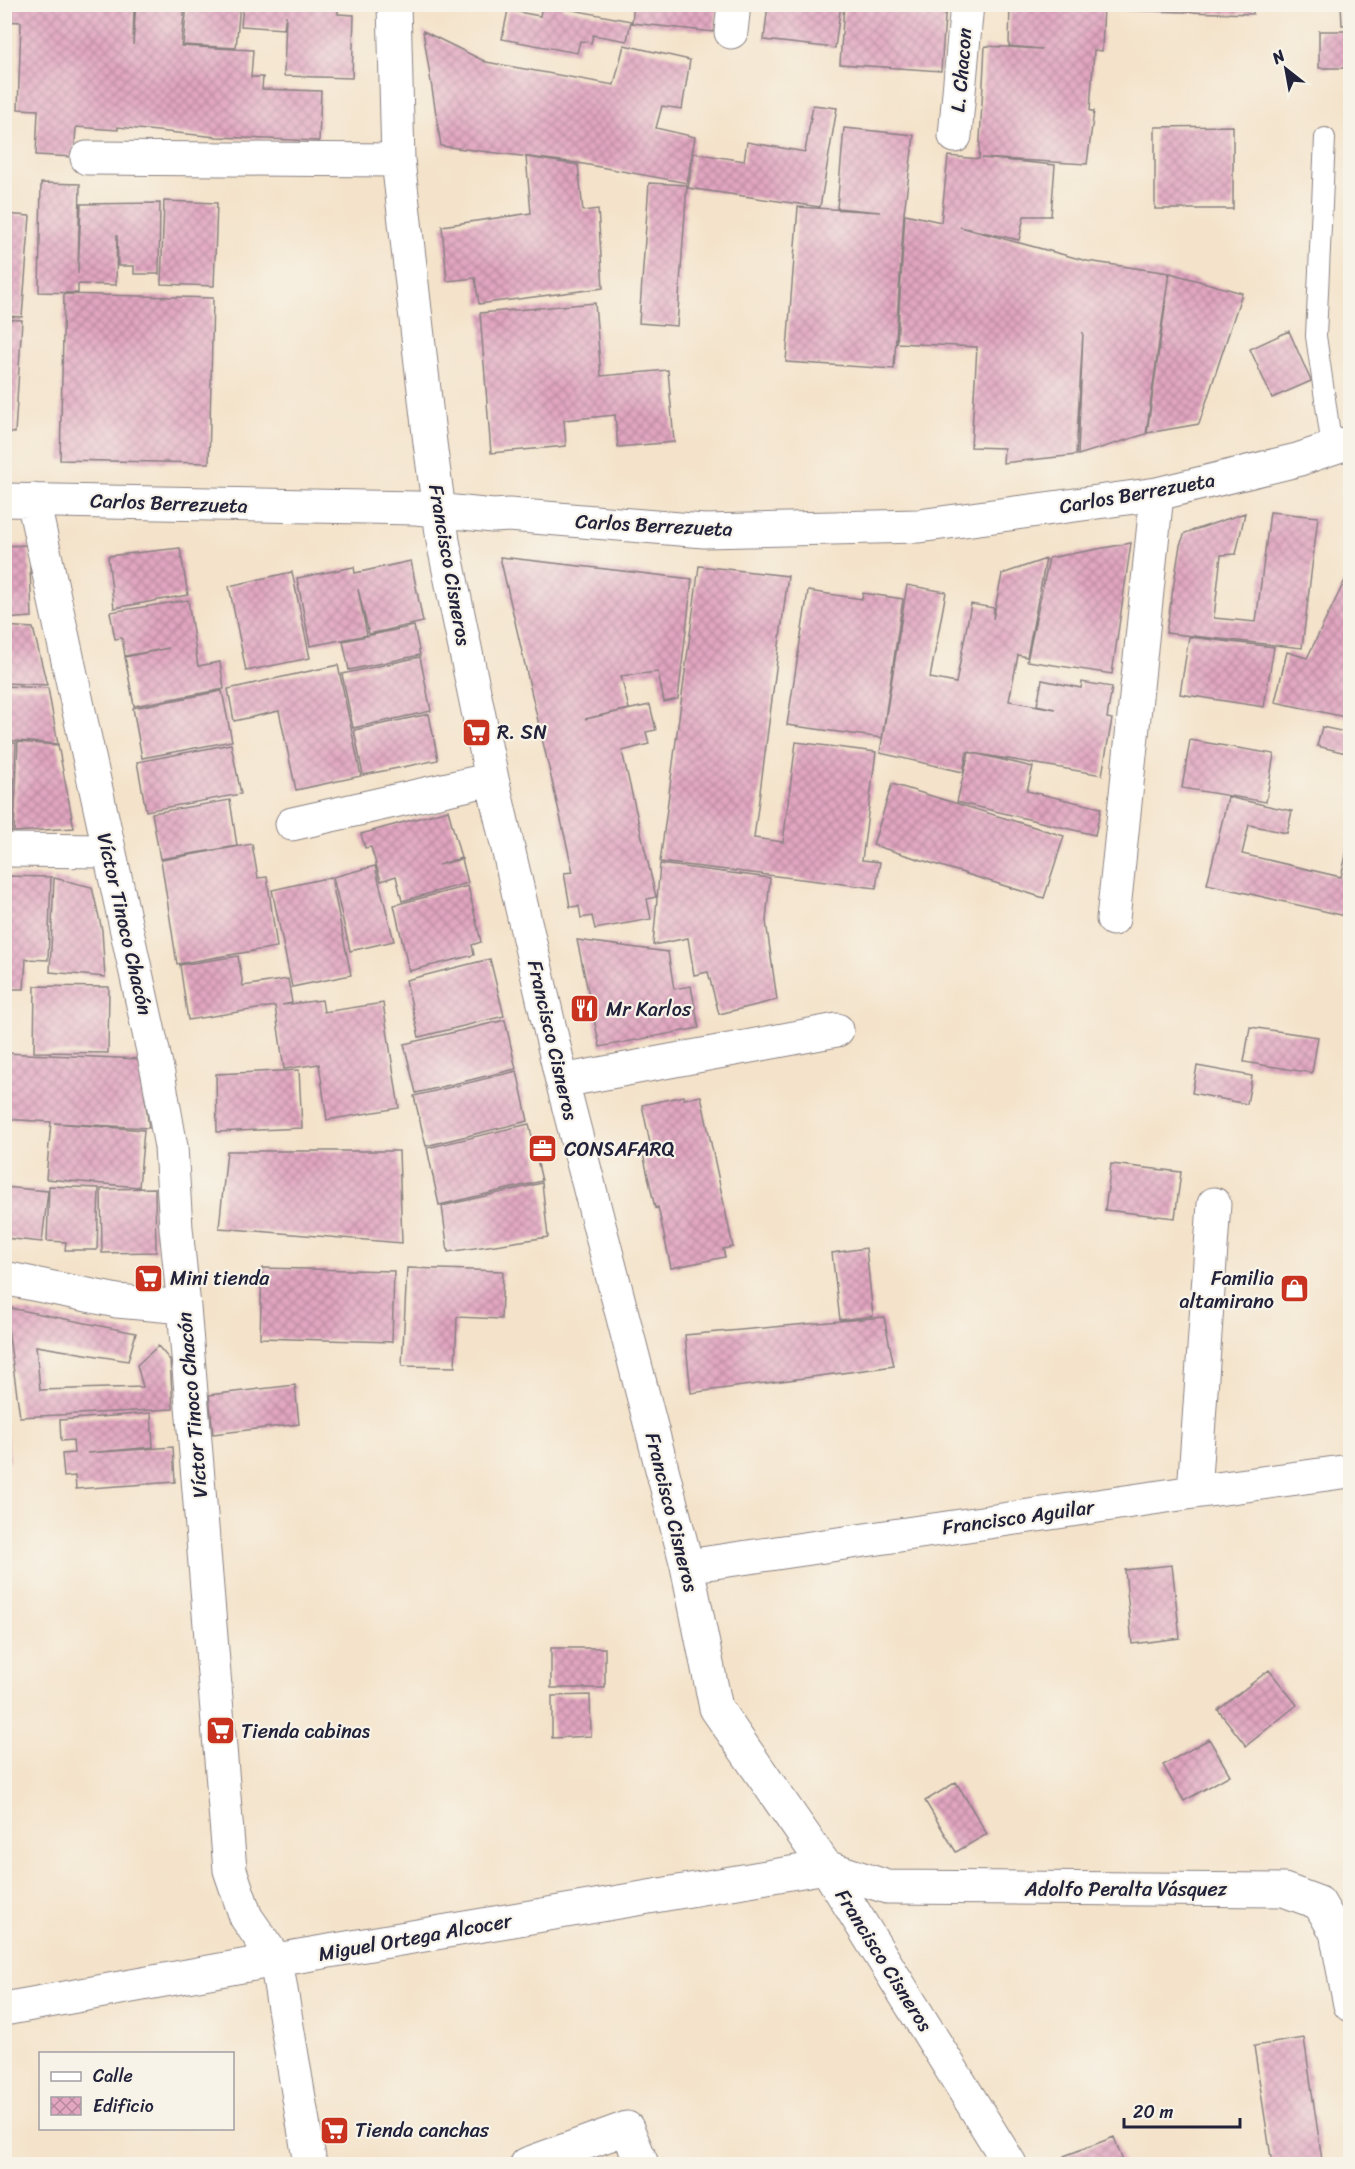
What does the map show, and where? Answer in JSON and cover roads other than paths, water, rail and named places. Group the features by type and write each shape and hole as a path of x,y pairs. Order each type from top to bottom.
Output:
{"street":[{"name":"Francisco Cisneros","path":"394,4 398,160 443,541 492,779 562,1081 687,1566 716,1708 826,1867 1010,2164"},
{"name":"L. Chacon","path":"955,136 967,4"},
{"path":"87,158 398,160"},
{"name":"Carlos Berrezueta","path":"19,500 440,510 704,531 919,526 1157,494 1344,451"},
{"path":"1113,920 1157,494"},
{"name":"Víctor Tinoco Chacón","path":"19,500 109,851 159,1074 171,1147 230,1870 246,1917 276,1960 310,2164"},
{"path":"292,824 492,779"},
{"path":"4,850 109,851"},
{"path":"562,1081 837,1030"},
{"path":"1194,1492 1214,1204"},
{"path":"4,1278 117,1300 184,1307"},
{"name":"Francisco Aguilar","path":"687,1566 1350,1471"},
{"name":"Miguel Ortega Alcocer","path":"4,2008 826,1867"},
{"name":"Adolfo Peralta Vásquez","path":"826,1867 887,1887 1284,1890 1319,1903 1336,1932 1350,2005"},
{"path":"549,2161 627,2128 642,2164"}],"lane":[{"path":"1325,138 1316,336 1344,451"}],"place":[{"name":"R. SN","path":"476,732"},
{"name":"Mr Karlos","path":"585,1009"},
{"name":"CONSAFARQ","path":"543,1149"},
{"name":"Mini tienda","path":"149,1278"},
{"name":"Familia altamirano","path":"1295,1289"},
{"name":"Tienda cabinas","path":"220,1731"},
{"name":"Tienda canchas","path":"334,2130"}]}
